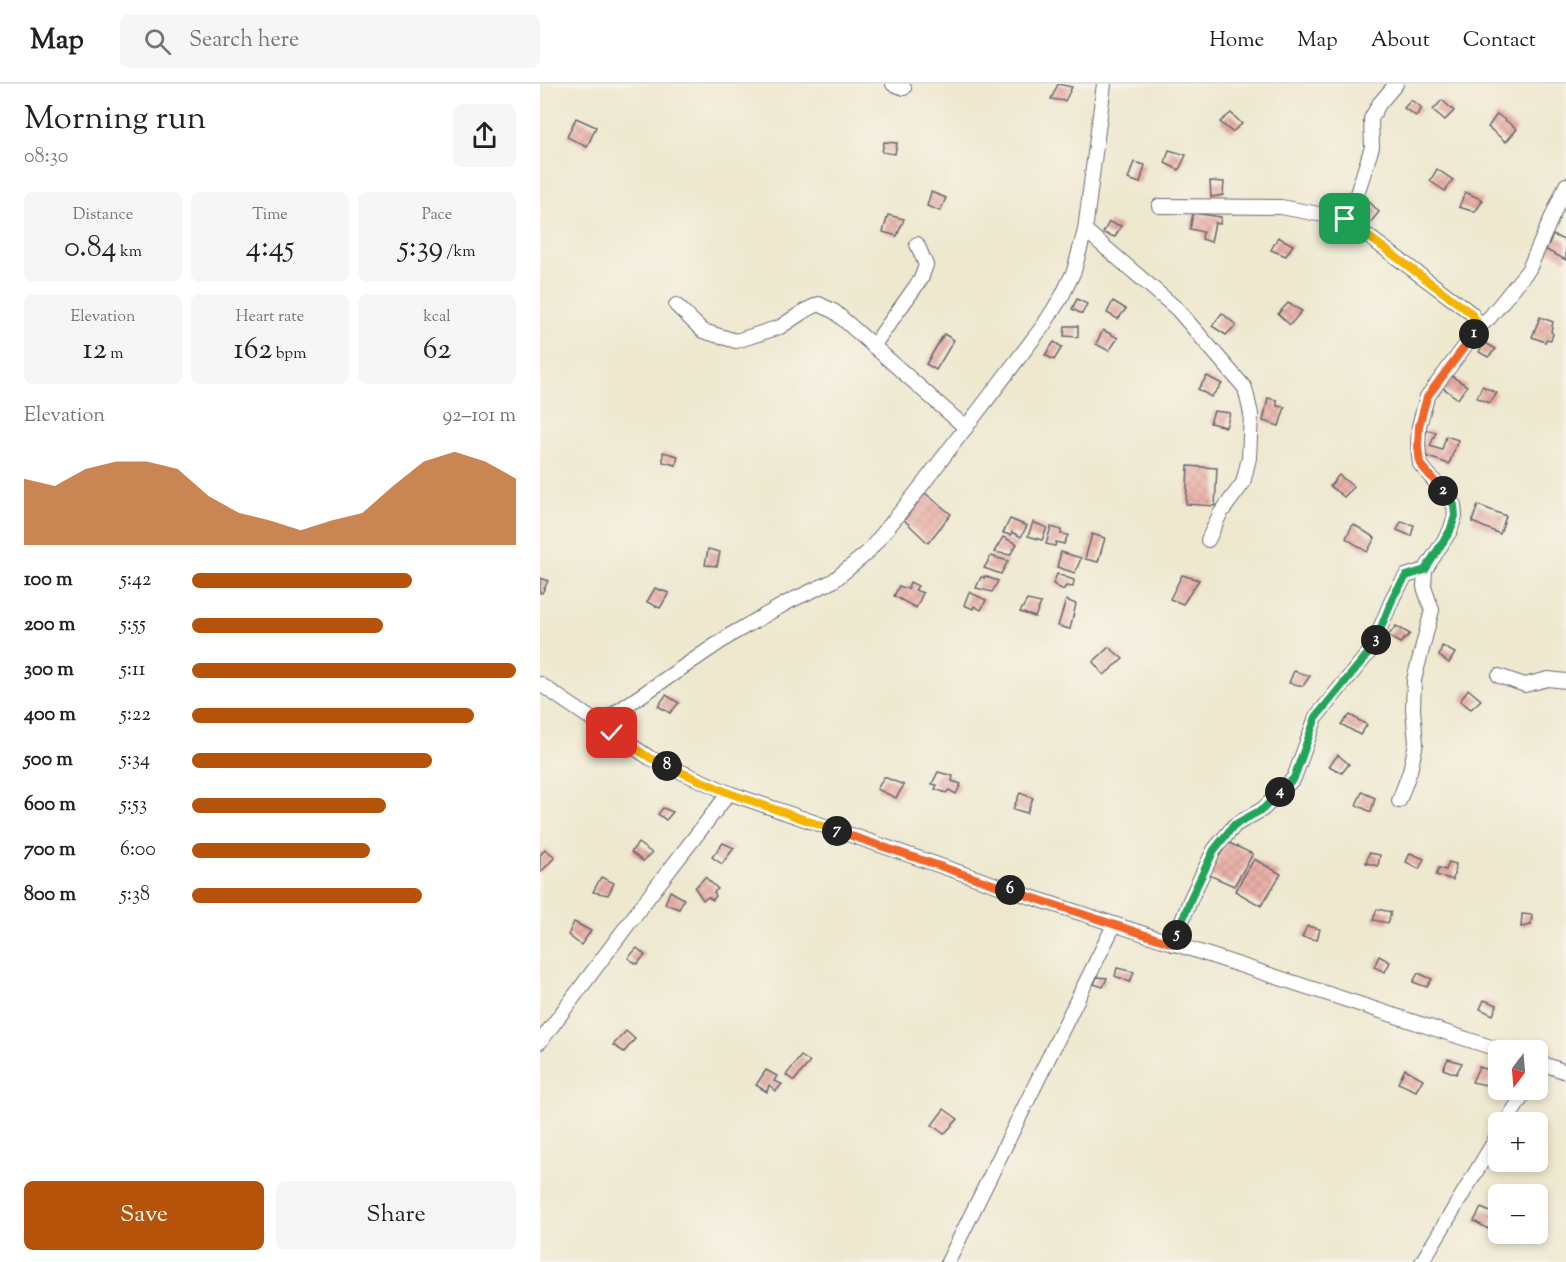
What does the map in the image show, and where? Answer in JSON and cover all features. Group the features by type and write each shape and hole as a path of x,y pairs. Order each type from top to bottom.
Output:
{"street":[{"path":"599,724 732,634 790,601 833,581 867,553 966,428 1043,327 1074,271 1085,230 1104,84"},
{"path":"1345,219 1356,197 1372,147 1371,118 1379,104 1396,84"},
{"path":"1399,801 1410,771 1416,743 1413,708 1414,680 1432,610 1424,587 1425,570 1450,531 1455,516 1454,505 1420,464 1419,426 1427,397 1480,326 1529,269 1566,185"},
{"path":"1159,206 1281,207 1345,219 1471,313 1480,326"},
{"path":"1085,230 1177,309 1245,388 1251,414 1249,458 1243,483 1220,514 1208,540"},
{"path":"873,346 921,279 926,265 917,244"},
{"path":"676,305 703,331 736,341 780,327 819,304 835,312 966,428"},
{"path":"1173,944 1191,898 1214,850 1234,825 1263,809 1294,778 1316,717 1371,650 1394,595 1406,576 1425,570"},
{"path":"1499,676 1525,685 1548,679 1566,681"},
{"path":"540,684 650,758 729,793 1114,925 1488,1046"},
{"path":"540,1042 729,793"},
{"path":"948,1262 1114,925"},
{"path":"1548,1068 1566,1072"},
{"path":"1422,1262 1488,1152"}],"building":[{"path":"1058,84 1072,87 1065,101 1051,99"},
{"path":"1411,100 1422,108 1416,116 1404,108"},
{"path":"1442,100 1454,111 1445,120 1433,110"},
{"path":"1231,113 1242,124 1232,132 1220,122"},
{"path":"1497,114 1517,129 1506,142 1488,127"},
{"path":"576,118 596,127 587,147 567,137"},
{"path":"884,142 897,143 895,154 882,152"},
{"path":"1169,150 1186,155 1179,170 1165,163"},
{"path":"1134,162 1145,165 1140,183 1128,179"},
{"path":"1437,169 1453,180 1445,191 1430,181"},
{"path":"1210,181 1224,182 1223,195 1211,197"},
{"path":"931,192 946,198 940,211 927,206"},
{"path":"1465,192 1483,200 1475,212 1459,207"},
{"path":"1368,200 1379,212 1370,223 1357,212"},
{"path":"1193,213 1221,217 1220,224 1215,223 1211,242 1202,239 1203,232 1190,229"},
{"path":"888,215 904,219 897,236 883,232"},
{"path":"1109,222 1121,226 1115,237 1103,233"},
{"path":"1553,235 1566,241 1566,260 1546,250"},
{"path":"1278,237 1293,245 1286,256 1271,250"},
{"path":"1077,299 1087,304 1082,314 1072,309"},
{"path":"1113,301 1126,309 1118,319 1107,313"},
{"path":"1288,303 1302,311 1290,325 1278,314"},
{"path":"1222,313 1236,325 1226,335 1212,326"},
{"path":"1540,317 1553,322 1551,340 1547,339 1545,342 1532,337"},
{"path":"1065,326 1078,326 1078,337 1064,336"},
{"path":"1103,330 1118,338 1109,351 1096,344"},
{"path":"944,334 954,340 936,370 926,364"},
{"path":"1054,342 1062,347 1054,360 1045,355"},
{"path":"1484,342 1496,349 1488,357 1479,352"},
{"path":"1450,375 1467,386 1458,399 1442,387"},
{"path":"1207,376 1222,384 1211,397 1198,389"},
{"path":"1482,386 1497,393 1490,403 1477,398"},
{"path":"1268,398 1277,400 1277,406 1285,407 1279,426 1263,421"},
{"path":"1214,411 1230,413 1226,427 1210,423"},
{"path":"1427,430 1436,432 1430,446 1442,450 1446,436 1458,440 1449,464 1419,454"},
{"path":"663,452 678,456 676,465 663,462"},
{"path":"1188,466 1217,468 1215,506 1186,504"},
{"path":"1339,475 1354,487 1344,497 1330,486"},
{"path":"925,493 951,514 928,543 904,520"},
{"path":"1478,505 1506,516 1500,534 1472,522"},
{"path":"1010,519 1027,526 1021,537 1012,532 1011,535 1003,533"},
{"path":"1033,522 1047,528 1042,540 1028,536"},
{"path":"1401,522 1414,525 1411,536 1397,530"},
{"path":"1353,524 1375,538 1367,552 1346,538"},
{"path":"1051,527 1061,530 1061,534 1068,535 1064,544 1056,542 1055,546 1046,544"},
{"path":"1092,534 1105,538 1098,562 1085,559"},
{"path":"1003,537 1017,544 1010,555 994,552"},
{"path":"708,549 720,552 717,566 705,565"},
{"path":"1061,552 1081,558 1075,573 1057,567"},
{"path":"991,556 1008,561 1001,574 984,568"},
{"path":"1057,574 1074,580 1073,587 1066,586 1063,590 1053,584"},
{"path":"1182,575 1199,580 1183,604 1170,599"},
{"path":"984,576 998,581 992,592 976,588 981,577 984,578"},
{"path":"540,578 548,581 542,593 540,593"},
{"path":"910,582 918,586 915,590 923,593 916,608 894,596 899,586 908,589"},
{"path":"655,588 669,593 660,608 647,602"},
{"path":"969,592 986,600 981,610 974,606 973,609 964,605"},
{"path":"1027,600 1041,603 1035,617 1020,612"},
{"path":"1066,600 1076,604 1070,629 1058,626"},
{"path":"1396,626 1410,634 1400,643 1388,636"},
{"path":"1442,646 1455,653 1449,663 1439,656"},
{"path":"1109,647 1123,659 1104,675 1093,662"},
{"path":"1294,671 1310,676 1303,686 1289,683"},
{"path":"1468,689 1481,700 1471,709 1460,701"},
{"path":"666,695 679,703 670,713 658,706"},
{"path":"1350,715 1367,725 1360,735 1341,724"},
{"path":"1338,755 1349,764 1342,773 1329,766"},
{"path":"938,772 953,776 952,781 961,784 956,794 949,790 946,793 935,789 937,785 932,784"},
{"path":"884,777 904,785 896,798 877,789"},
{"path":"1362,792 1375,798 1371,812 1356,805"},
{"path":"1020,793 1033,798 1027,813 1013,809"},
{"path":"663,808 673,812 666,820 658,814"},
{"path":"1227,842 1253,854 1234,886 1209,875"},
{"path":"638,843 652,853 643,861 631,852"},
{"path":"723,843 734,848 722,864 712,857"},
{"path":"545,849 555,857 540,873 540,855"},
{"path":"1369,853 1380,855 1378,866 1366,863"},
{"path":"1410,853 1424,859 1419,869 1406,862"},
{"path":"1254,859 1281,874 1261,906 1235,891"},
{"path":"1449,862 1456,864 1453,880 1436,875 1439,868 1446,870"},
{"path":"601,877 614,883 608,895 593,892"},
{"path":"705,877 718,889 714,892 716,896 713,900 708,897 703,900 695,888"},
{"path":"670,891 684,899 679,909 665,904"},
{"path":"1377,909 1391,912 1388,923 1373,920"},
{"path":"1522,914 1532,915 1531,925 1521,927"},
{"path":"574,922 591,931 581,945 568,935"},
{"path":"1307,926 1320,929 1317,940 1302,937"},
{"path":"637,948 645,955 637,964 628,958"},
{"path":"1379,956 1390,962 1385,972 1374,967"},
{"path":"1117,968 1134,972 1130,982 1115,976"},
{"path":"1418,973 1432,979 1427,987 1413,982"},
{"path":"1097,977 1107,978 1103,987 1094,984"},
{"path":"1484,1000 1497,1005 1493,1015 1480,1009"},
{"path":"626,1031 635,1039 624,1052 613,1045"},
{"path":"801,1056 810,1062 794,1081 786,1075"},
{"path":"1448,1059 1462,1063 1456,1074 1443,1069"},
{"path":"1479,1067 1488,1070 1486,1085 1472,1082"},
{"path":"1405,1069 1423,1079 1416,1091 1398,1083"},
{"path":"766,1070 777,1076 774,1081 782,1084 776,1091 769,1085 767,1092 756,1085"},
{"path":"944,1109 958,1119 944,1134 932,1125"},
{"path":"1481,1208 1488,1211 1488,1229 1474,1221"}],"route":[{"path":"612,733 650,758 729,793 1173,944 1191,898 1214,850 1234,825 1263,809 1294,778 1316,717 1371,650 1394,595 1406,576 1425,570 1450,531 1455,516 1454,505 1420,464 1419,426 1427,397 1480,326 1471,313 1345,219"}]}
